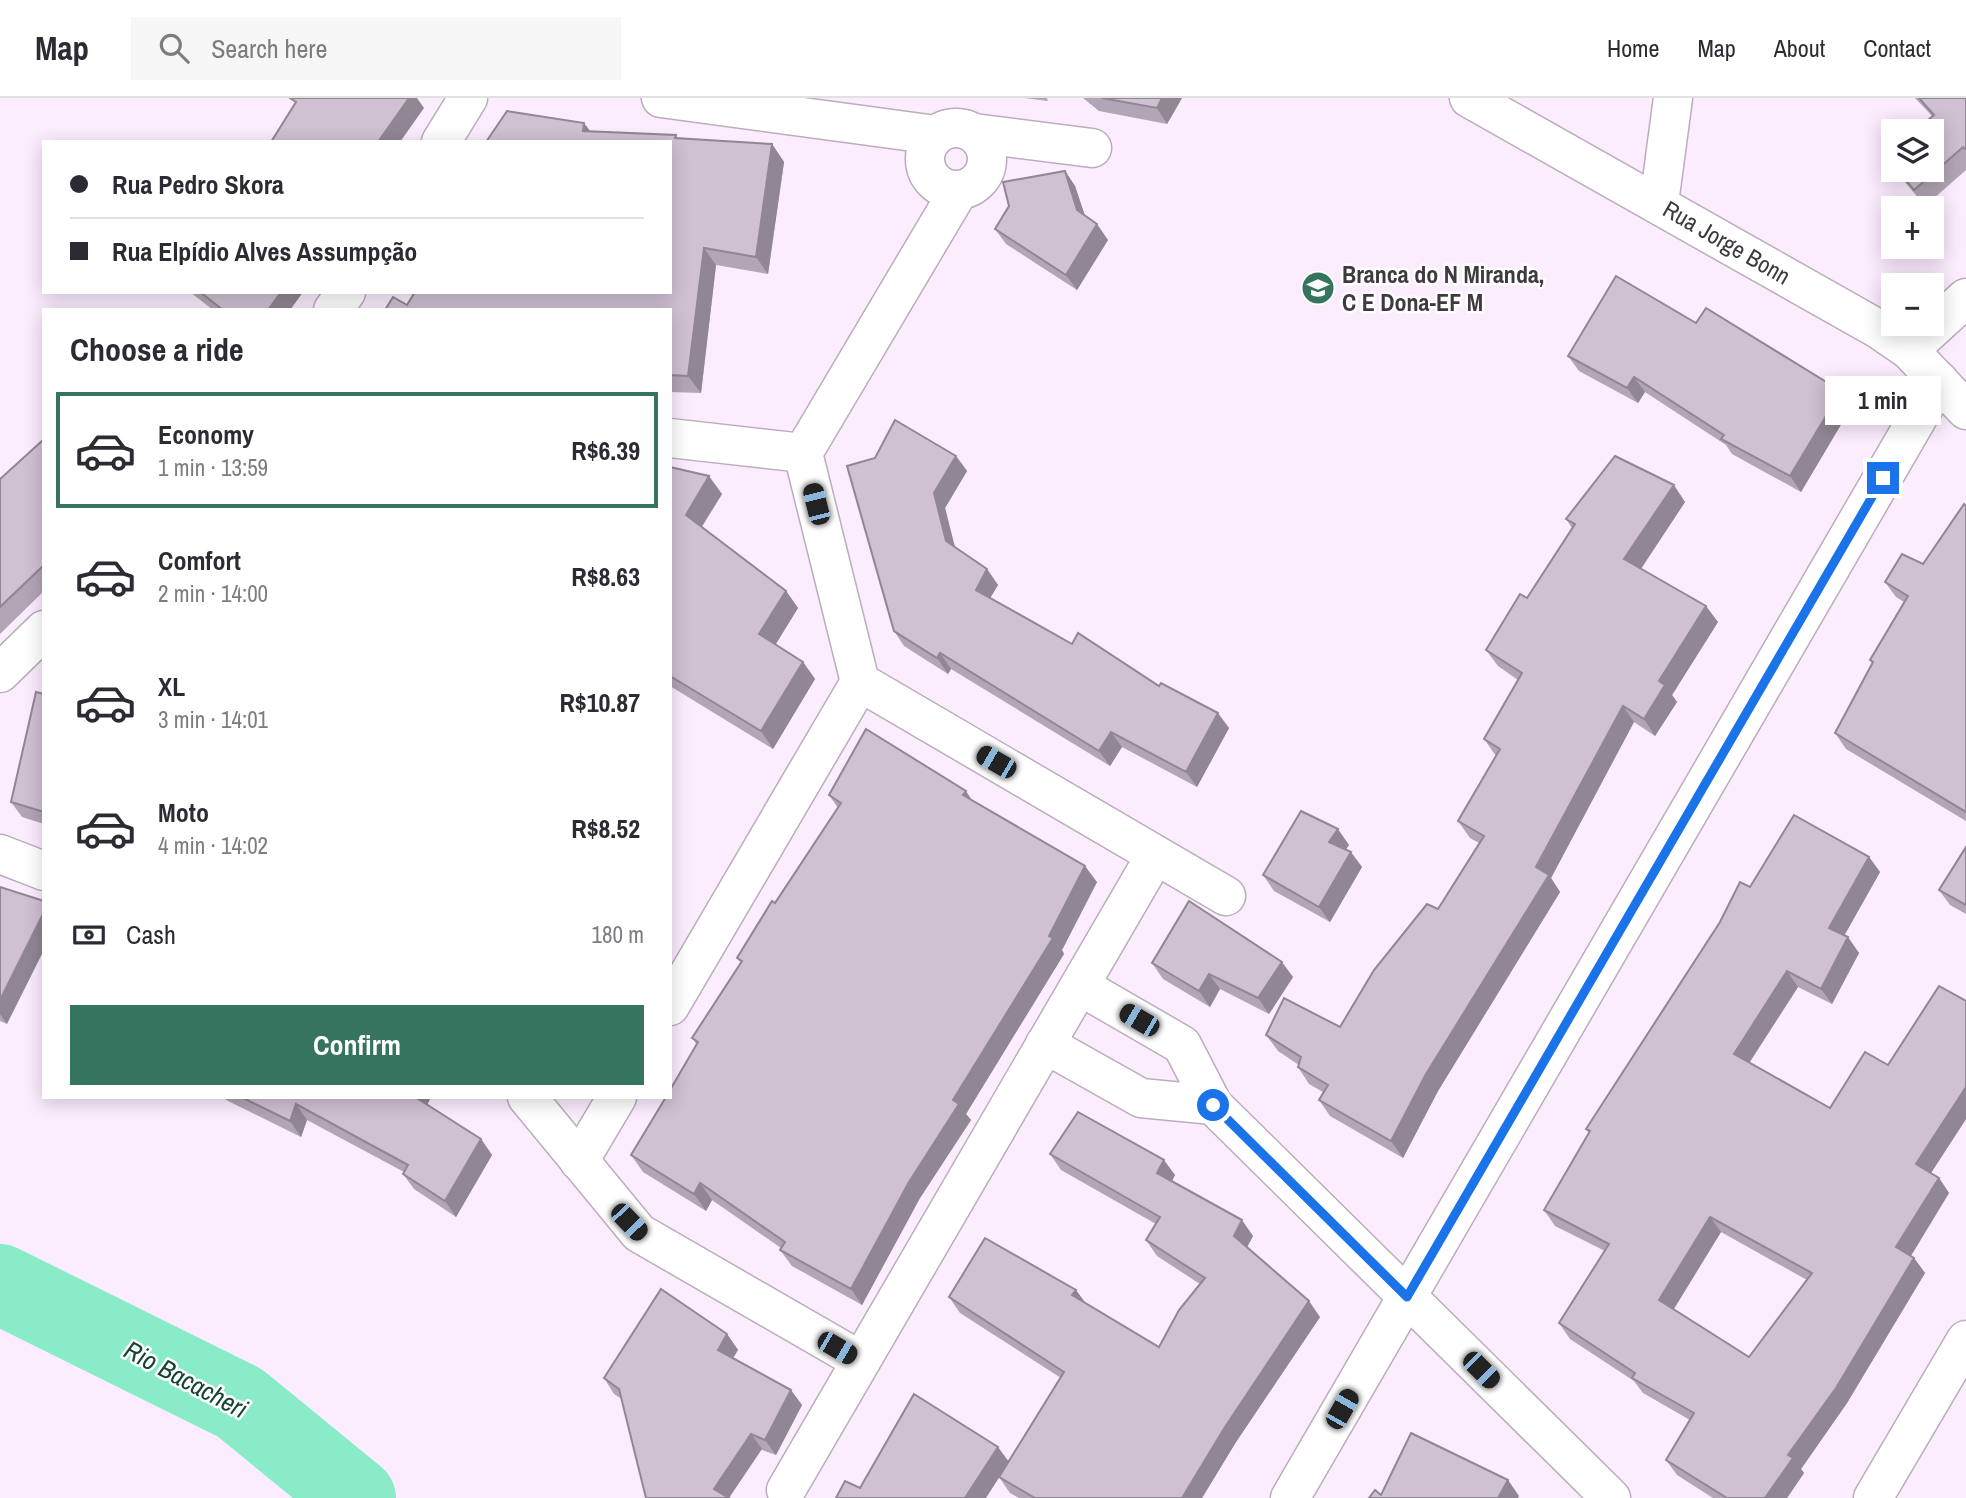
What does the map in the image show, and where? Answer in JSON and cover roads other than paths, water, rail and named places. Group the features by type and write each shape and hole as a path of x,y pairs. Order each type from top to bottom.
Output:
{"street":[{"path":"443,140 468,98"},
{"path":"661,98 936,135 954,127 974,133 1092,148"},
{"name":"Rua Jorge Bonn","path":"1469,98 1659,203 1909,350 1966,410"},
{"path":"1659,203 1673,98"},
{"path":"672,1003 859,682 803,453 959,190 978,181 987,161 986,151 974,133"},
{"path":"936,135 925,152 927,171 939,186 959,190"},
{"path":"1909,350 1966,298"},
{"path":"1290,1498 1939,381"},
{"path":"672,439 803,453"},
{"path":"0,673 42,632"},
{"path":"859,682 1226,896"},
{"path":"0,854 42,870"},
{"path":"786,1490 1155,856"},
{"path":"1080,986 1182,1045 1213,1105 1611,1498"},
{"path":"1045,1044 1141,1098 1213,1105"},
{"path":"529,1099 639,1233 861,1362"},
{"path":"579,1161 616,1099"},
{"path":"1873,1498 1966,1340"}],"waterway":[{"name":"Rio Bacacheri","path":"0,1284 240,1403 356,1498"}],"place":[{"name":"Branca do N Miranda, C E Dona-EF M","path":"1318,288"}]}
